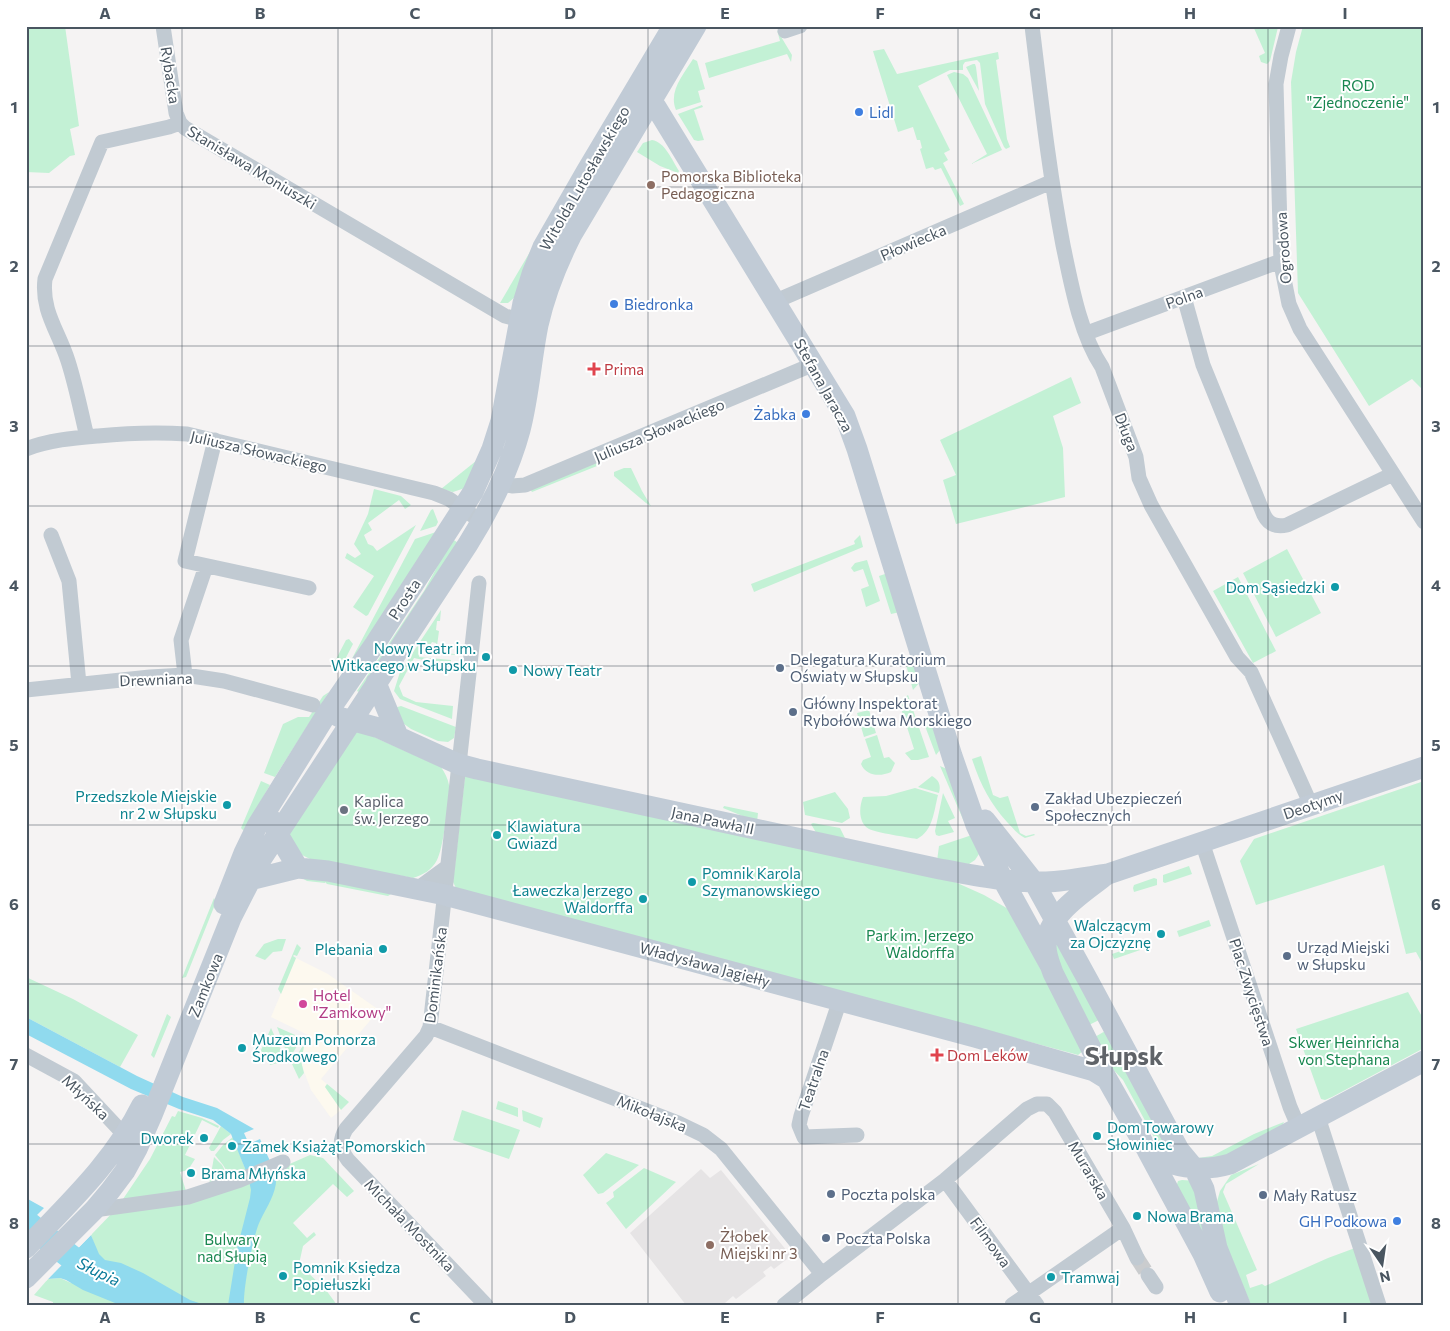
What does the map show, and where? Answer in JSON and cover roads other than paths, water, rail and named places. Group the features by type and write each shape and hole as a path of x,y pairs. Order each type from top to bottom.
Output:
{"main road":[{"name":"Witolda Lutosławskiego","path":"463,509 481,475 501,421 529,322 546,296 567,244 642,98 673,26"},
{"name":"Witolda Lutosławskiego","path":"642,98 696,26"},
{"name":"Stefana Jaracza","path":"642,98 656,107 776,301 851,429 952,756 976,825 1003,880"},
{"name":"Witolda Lutosławskiego","path":"502,484 521,428 529,322"},
{"name":"Prosta","path":"376,684 482,522 502,484"},
{"name":"Prosta","path":"320,710 375,644 463,509"},
{"name":"Zamkowa","path":"26,1248 131,1143 155,1108 231,918 250,880 277,833 376,684"},
{"path":"376,684 398,736"},
{"name":"Jana Pawła II","path":"320,710 398,736 458,764 477,769 973,876 1034,882"},
{"name":"Zamkowa","path":"26,1278 89,1216 110,1191 131,1143 144,1102 244,853 320,710"},
{"name":"Deotymy","path":"1202,842 1424,767"},
{"name":"Stefana Jaracza","path":"969,801 1034,882"},
{"path":"269,807 277,833 298,868"},
{"path":"1202,842 1108,874 1058,881 1034,882 1179,1150 1194,1168 1204,1190 1218,1248 1240,1305"},
{"path":"973,876 989,849"},
{"name":"Władysława Jagiełły","path":"250,880 298,868 328,871 445,895 840,1000 1094,1071 1107,1079"},
{"path":"1051,967 1047,956 1046,941 1049,931 1076,897 1108,874"},
{"path":"1003,880 1051,967 1078,1025 1203,1254 1226,1305"},
{"path":"1024,917 1056,921"},
{"path":"1146,1148 1162,1159 1194,1168 1212,1168 1230,1164 1424,1061"},
{"path":"1209,1207 1220,1177 1230,1164"}],"street":[{"name":"Rybacka","path":"163,26 176,113 180,123"},
{"path":"785,31 800,26"},
{"name":"Długa","path":"1032,26 1051,182 1073,292 1086,333 1102,367 1136,457 1139,478 1151,505 1238,657 1251,672 1311,805"},
{"name":"Ogrodowa","path":"1289,26 1276,84 1281,261 1283,280 1289,304 1300,329 1424,522"},
{"name":"Stanisława Moniuszki","path":"87,437 68,360 45,304 44,291 45,279 102,142 180,123 505,316 529,322"},
{"name":"Płowiecka","path":"776,301 1051,182"},
{"name":"Polna","path":"1086,333 1281,261"},
{"path":"1184,297 1203,365 1264,515 1269,522 1277,526 1287,525 1393,474"},
{"name":"Juliusza Słowackiego","path":"502,484 512,486 525,485 814,364"},
{"name":"Juliusza Słowackiego","path":"26,449 44,443 87,437 157,432 187,434 434,493 449,499 482,522"},
{"path":"215,440 185,561 309,588"},
{"path":"51,535 69,581 79,684"},
{"path":"185,675 181,640 206,566"},
{"path":"458,764 479,583"},
{"name":"Drewniana","path":"26,690 185,675 224,681 320,710"},
{"name":"Dominikańska","path":"341,1142 346,1129 426,1036 430,1027 458,764"},
{"name":"Plac Zwycięstwa","path":"1202,842 1290,1107 1299,1128"},
{"path":"417,889 447,867"},
{"name":"Teatralna","path":"840,1000 800,1116 800,1125 804,1137 857,1135"},
{"name":"Mikołajska","path":"430,1027 644,1109 703,1135 721,1149 822,1274"},
{"name":"Młyńska","path":"26,1055 74,1081 131,1143"},
{"name":"Murarska","path":"945,1180 1027,1109 1042,1103 1050,1107 1123,1228 1137,1258"},
{"path":"1318,1117 1379,1305"},
{"name":"Michała Mostnika","path":"341,1142 341,1148 348,1160 486,1305"},
{"path":"89,1216 182,1198 240,1180 283,1162"},
{"path":"784,1305 945,1180"},
{"name":"Filmowa","path":"945,1180 1033,1299"},
{"path":"1012,1305 1033,1299 1123,1228"}],"water":[{"path":"26,1017 137,1076 183,1097 217,1108 254,1129 244,1133 249,1144 260,1139 270,1161 246,1171 231,1134 213,1120 179,1109 131,1089 26,1034"},
{"path":"275,1170 275,1190 257,1228 247,1275 244,1305 228,1305 237,1249 250,1198 249,1181"},
{"path":"26,1198 44,1208 26,1226"},
{"path":"91,1235 99,1254 105,1260 121,1263 143,1273 190,1300 205,1305 120,1305 83,1290 66,1280 60,1278 48,1279"}],"waterway":[{"name":"Słupia","path":"26,1222 85,1268 99,1273"}],"tunnel":[{"path":"1137,1258 1148,1275"}],"place":[{"name":"Lidl","path":"859,112"},
{"name":"Pomorska Biblioteka Pedagogiczna","path":"651,185"},
{"name":"Biedronka","path":"614,304"},
{"name":"Prima","path":"594,369"},
{"name":"Żabka","path":"806,414"},
{"name":"Dom Sąsiedzki","path":"1335,587"},
{"name":"Nowy Teatr im. Witkacego w Słupsku","path":"486,657"},
{"name":"Delegatura Kuratorium Oświaty w Słupsku","path":"780,668"},
{"name":"Nowy Teatr","path":"513,670"},
{"name":"Główny Inspektorat Rybołówstwa Morskiego","path":"793,712"},
{"name":"Przedszkole Miejskie nr 2 w Słupsku","path":"227,805"},
{"name":"Zakład Ubezpieczeń Społecznych","path":"1035,807"},
{"name":"Kaplica św. Jerzego","path":"344,810"},
{"name":"Klawiatura Gwiazd","path":"497,835"},
{"name":"Pomnik Karola Szymanowskiego","path":"692,882"},
{"name":"Ławeczka Jerzego Waldorffa","path":"643,899"},
{"name":"Walczącym za Ojczyznę","path":"1161,934"},
{"name":"Plebania","path":"383,949"},
{"name":"Urząd Miejski w Słupsku","path":"1287,956"},
{"name":"Hotel \"Zamkowy\"","path":"303,1004"},
{"name":"Muzeum Pomorza Środkowego","path":"242,1048"},
{"name":"Dom Leków","path":"937,1055"},
{"name":"Dom Towarowy Słowiniec","path":"1097,1136"},
{"name":"Dworek","path":"204,1138"},
{"name":"Zamek Książąt Pomorskich","path":"232,1146"},
{"name":"Brama Młyńska","path":"191,1173"},
{"name":"Poczta polska","path":"831,1194"},
{"name":"Mały Ratusz","path":"1263,1195"},
{"name":"Nowa Brama","path":"1137,1216"},
{"name":"GH Podkowa","path":"1397,1221"},
{"name":"Poczta Polska","path":"826,1238"},
{"name":"Żłobek Miejski nr 3","path":"710,1245"},
{"name":"Pomnik Księdza Popiełuszki","path":"283,1276"},
{"name":"Tramwaj","path":"1051,1277"}],"district":[{"name":"Słupsk","path":"1124,1055"}],"park label":[{"name":"ROD \"Zjednoczenie\"","path":"1358,94"},
{"name":"Park im. Jerzego Waldorffa","path":"920,944"},
{"name":"Skwer Heinricha von Stephana","path":"1344,1050"},
{"name":"Bulwary nad Słupią","path":"232,1248"}]}
